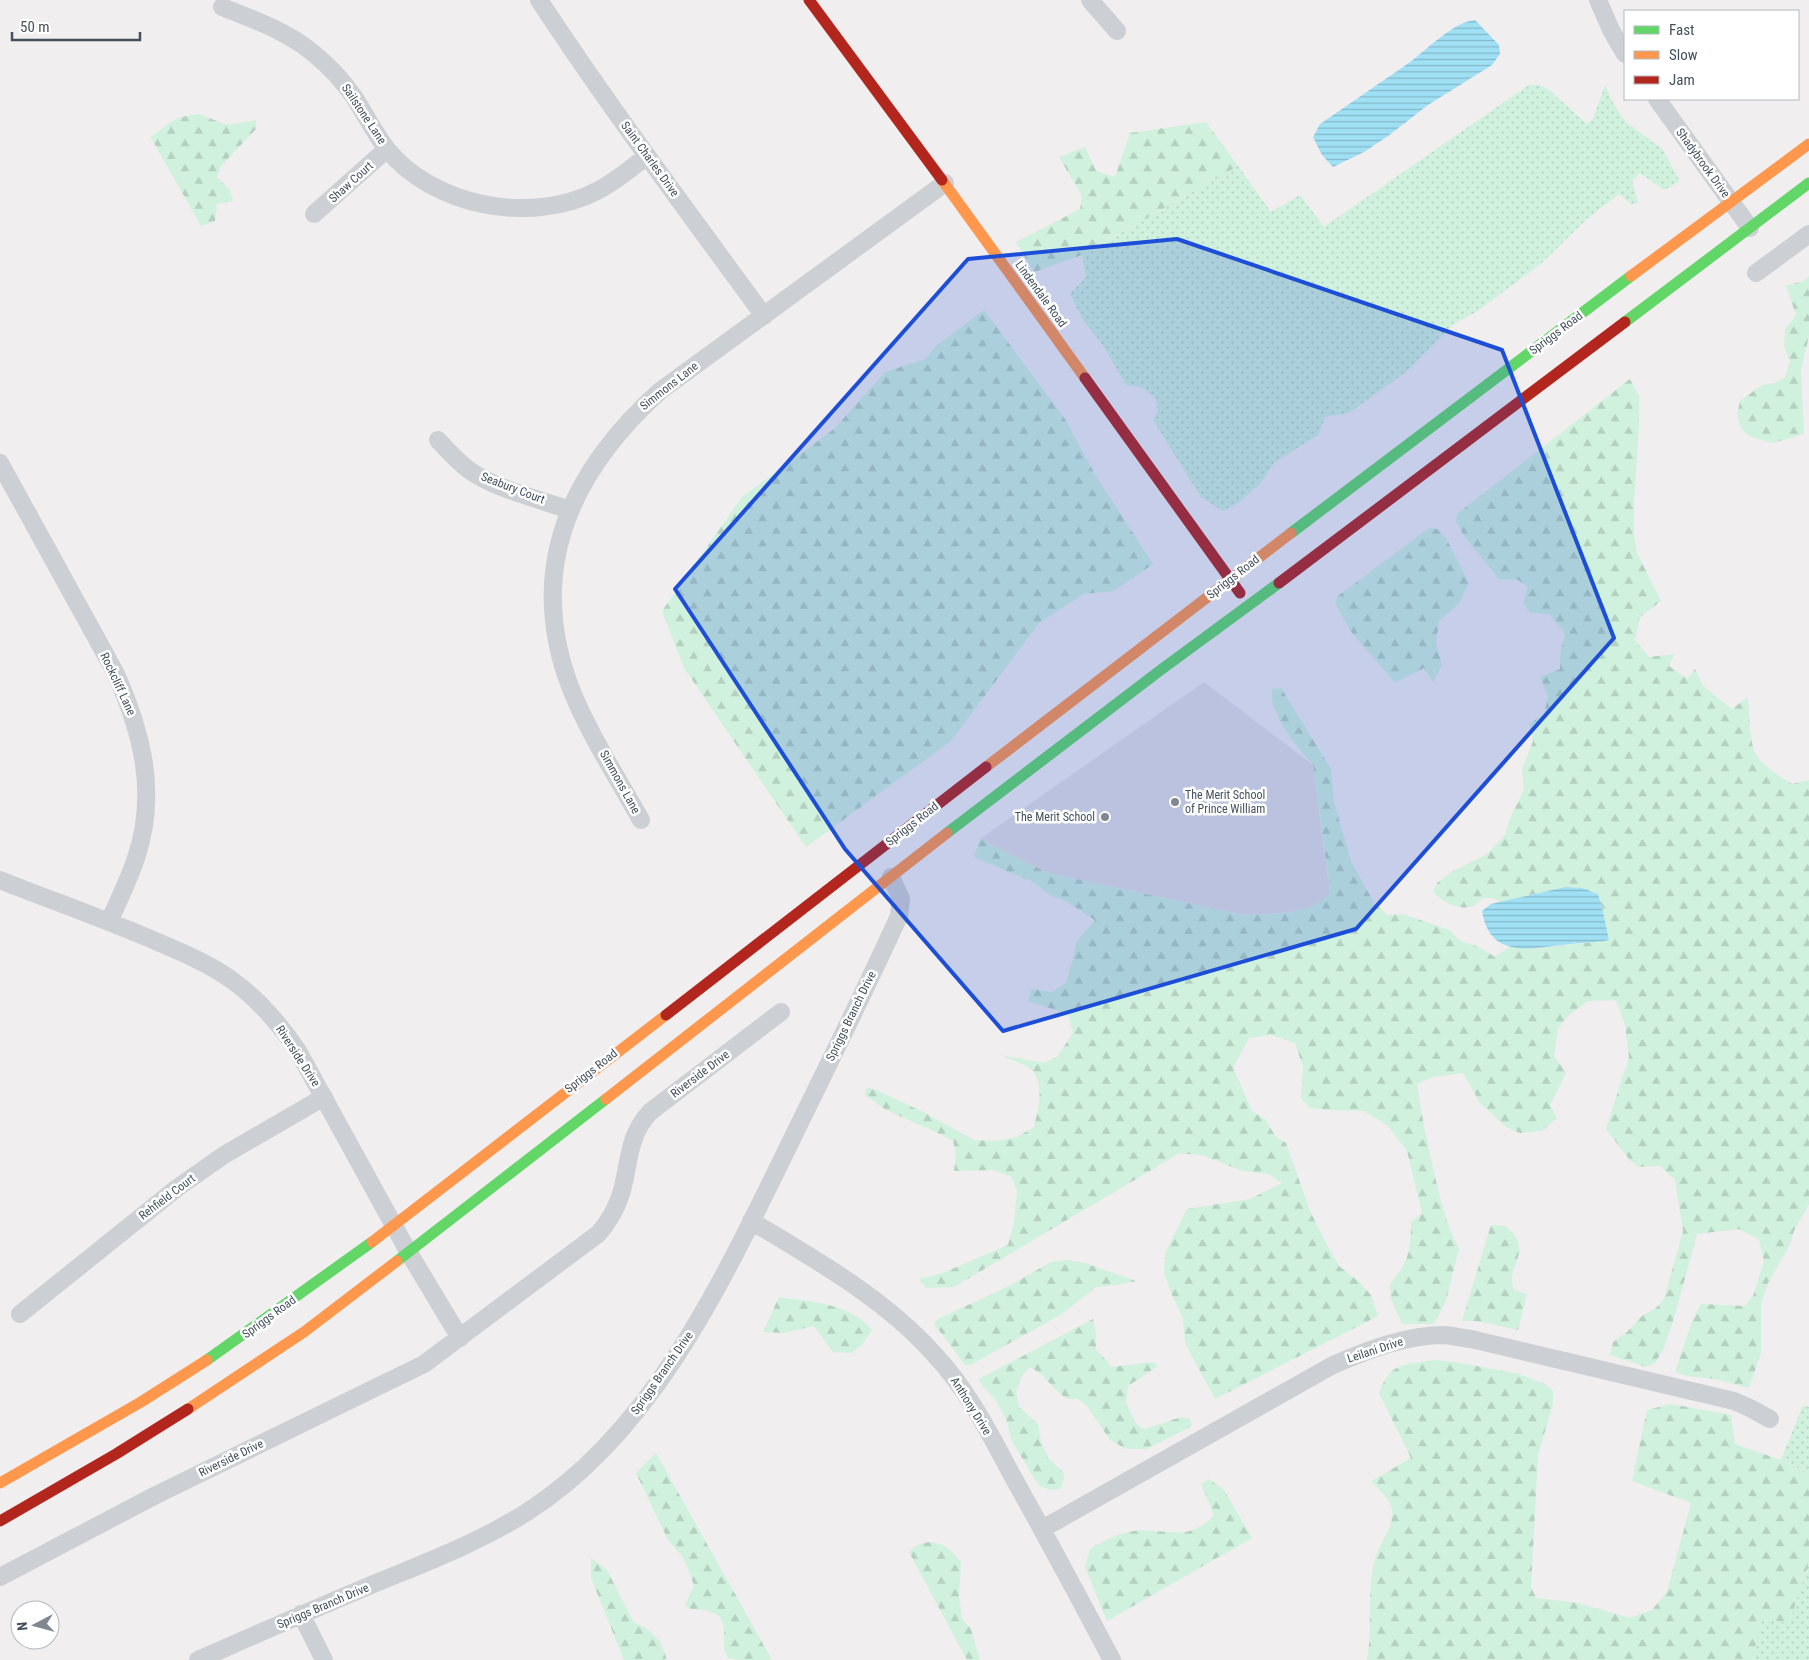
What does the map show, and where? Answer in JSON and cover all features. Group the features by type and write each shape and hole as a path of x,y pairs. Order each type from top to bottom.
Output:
{"main road":[{"name":"Lindendale Road","path":"810,0 945,183 1248,605"},
{"name":"Spriggs Road","path":"0,1483 186,1374 352,1257 1230,579 1809,144"},
{"path":"0,1521 129,1447 218,1392 304,1332 1197,643 1809,183"}],"street":[{"name":"Saint Charles Drive","path":"539,0 647,156 764,316"},
{"path":"1090,0 1117,31"},
{"path":"1598,0 1611,30 1624,52"},
{"name":"Sailstone Lane","path":"222,7 282,32 312,52 334,72 353,96 387,149 417,176 439,190 468,201 488,206 514,208 544,206 574,200 597,191 620,177 647,156"},
{"name":"Shadybrook Drive","path":"1658,100 1750,228"},
{"name":"Shaw Court","path":"314,214 387,149"},
{"name":"Simmons Lane","path":"641,820 580,709 560,653 554,623 552,593 555,563 570,510 587,475 606,446 634,414 660,391 945,183"},
{"path":"1756,273 1809,234"},
{"name":"Seabury Court","path":"438,440 454,458 489,482 570,510"},
{"name":"Rockcliff Lane","path":"0,463 115,672 130,705 140,739 147,801 143,830 136,858 109,922"},
{"name":"Spriggs Branch Drive","path":"198,1660 488,1534 527,1512 560,1488 585,1467 614,1438 681,1348 706,1307 752,1222 899,916 901,899 891,878"},
{"name":"Riverside Drive","path":"0,880 109,922 182,953 218,971 260,1003 298,1051 408,1253 460,1338"},
{"name":"Riverside Drive","path":"0,1576 156,1495 424,1364 598,1234 608,1222 618,1203 630,1147 637,1128 643,1119 781,1012"},
{"name":"Rehfield Court","path":"20,1314 177,1188 256,1136 324,1097"},
{"name":"Anthony Drive","path":"752,1222 817,1261 873,1299 910,1329 934,1352 976,1410 1112,1660"},
{"name":"Leilani Drive","path":"1042,1529 1332,1365 1402,1340 1445,1336 1472,1339 1734,1401 1770,1419"},
{"path":"302,1614 324,1660"}],"highlighted area":[{"path":"1177,239 1502,350 1614,638 1356,929 1003,1031 845,849 675,589 968,259"}],"shaded area":[{"name":"The Merit School of Prince William","path":"1204,682 1313,765 1332,910 1244,915 1048,873 980,839"}],"green space":[{"path":"1529,85 1540,85 1549,90 1587,124 1593,119 1605,85 1613,103 1626,122 1662,149 1680,181 1664,190 1640,173 1632,181 1638,203 1631,204 1619,194 1588,218 1542,263 1476,312 1454,324 1406,372 1349,413 1325,417 1318,435 1274,463 1260,484 1238,503 1223,511 1201,497 1153,420 1158,410 1155,398 1141,387 1126,385 1102,344 1083,320 1070,294 1086,277 1082,255 1238,166 1271,212 1300,195 1324,227"},
{"path":"199,114 227,125 256,120 256,129 221,166 217,177 230,190 233,201 217,204 215,221 201,226 150,136 177,119"},
{"path":"1206,122 1238,166 1082,255 1034,272 1016,242 1080,209 1082,196 1059,157 1085,147 1096,171 1115,177 1130,133"},
{"path":"1809,276 1809,336 1801,370 1804,434 1773,443 1749,436 1741,429 1737,415 1740,401 1762,385 1775,383 1785,377 1790,361 1784,346 1785,329 1796,315 1786,286 1803,281"},
{"path":"984,310 1065,419 1096,476 1153,564 1114,591 1084,594 1039,623 951,741 806,847 684,668 662,611 742,497 834,429 885,372 925,359 936,346"},
{"path":"1630,379 1639,396 1634,533 1637,553 1661,601 1640,617 1635,640 1649,657 1675,654 1669,666 1687,679 1695,669 1703,686 1732,709 1748,697 1751,736 1756,755 1768,767 1792,784 1809,780 1809,1204 1794,1231 1789,1246 1768,1283 1761,1303 1761,1353 1749,1388 1715,1379 1687,1376 1675,1372 1693,1319 1701,1304 1745,1306 1753,1296 1764,1261 1759,1239 1739,1229 1697,1234 1675,1315 1664,1348 1655,1363 1646,1367 1610,1355 1613,1342 1626,1333 1642,1316 1655,1309 1664,1299 1683,1231 1675,1180 1660,1166 1638,1167 1629,1159 1606,1129 1629,1057 1625,1025 1616,1000 1588,1001 1570,1014 1558,1028 1554,1056 1566,1073 1550,1105 1557,1118 1542,1131 1520,1133 1506,1127 1480,1103 1463,1073 1433,1077 1417,1084 1424,1128 1439,1192 1447,1221 1459,1249 1446,1301 1434,1324 1402,1324 1391,1299 1390,1284 1408,1255 1411,1222 1422,1213 1407,1151 1388,1126 1364,1111 1310,1108 1301,1098 1303,1067 1295,1043 1271,1035 1249,1038 1233,1068 1252,1111 1265,1119 1276,1137 1286,1143 1310,1211 1339,1266 1358,1281 1371,1295 1378,1316 1215,1399 1185,1343 1183,1318 1164,1273 1165,1253 1187,1209 1250,1199 1282,1183 1268,1174 1243,1171 1204,1156 1180,1153 954,1287 926,1288 919,1279 943,1273 1008,1245 1014,1223 1017,1191 1011,1176 992,1170 954,1171 956,1155 953,1141 886,1110 865,1095 866,1088 877,1090 925,1113 974,1140 996,1141 1017,1137 1034,1127 1039,1098 1036,1076 1026,1066 1000,1055 1043,1063 1057,1057 1073,1033 1068,1014 1028,1001 1032,989 1052,992 1066,983 1076,942 1095,920 1060,898 1052,897 1033,882 974,857 980,839 1048,873 1244,915 1286,913 1311,907 1328,896 1330,890 1313,765 1292,740 1281,723 1272,701 1272,689 1281,688 1331,769 1334,802 1351,861 1374,903 1388,915 1403,914 1449,930 1462,942 1477,946 1495,957 1509,947 1535,949 1609,940 1598,894 1582,888 1564,887 1501,902 1493,898 1483,898 1468,907 1451,905 1433,892 1437,883 1453,871 1487,854 1505,835 1511,816 1524,790 1522,770 1533,741 1529,724 1544,714 1548,696 1540,677 1560,669 1560,655 1565,634 1549,614 1530,613 1523,603 1528,587 1518,580 1499,579 1464,536 1456,522 1457,514"},
{"path":"1429,528 1437,529 1446,538 1469,583 1459,604 1439,621 1436,643 1442,665 1433,682 1424,668 1395,683 1352,633 1335,603 1338,596"},
{"path":"1491,1225 1506,1226 1515,1235 1518,1244 1518,1259 1512,1281 1514,1290 1527,1294 1518,1330 1477,1321 1462,1321"},
{"path":"1067,1260 1085,1263 1136,1281 1096,1287 1062,1314 972,1364 965,1365 936,1327 934,1322 940,1318 1009,1286 1051,1262"},
{"path":"779,1297 829,1305 841,1309 853,1314 872,1330 862,1345 851,1353 833,1352 814,1326 783,1333 763,1332"},
{"path":"1093,1319 1096,1334 1096,1350 1111,1367 1153,1362 1158,1366 1128,1386 1126,1403 1136,1424 1145,1429 1181,1417 1190,1419 1192,1426 1147,1449 1126,1449 1110,1440 1088,1407 1078,1399 1067,1399 1041,1374 1030,1367 1023,1374 1016,1391 1019,1407 1038,1424 1041,1442 1048,1458 1063,1472 1064,1479 1060,1489 1050,1490 1041,1487 1034,1478 1012,1441 1006,1419 996,1400 983,1387 979,1379"},
{"path":"1434,1360 1519,1374 1547,1385 1553,1391 1553,1404 1538,1455 1531,1587 1536,1598 1578,1603 1630,1618 1652,1610 1667,1592 1691,1503 1632,1481 1647,1410 1671,1404 1731,1415 1735,1444 1781,1460 1809,1473 1809,1562 1789,1624 1763,1618 1752,1660 1367,1660 1370,1635 1372,1571 1377,1552 1392,1519 1391,1505 1388,1499 1371,1481 1411,1458 1379,1393 1388,1375 1400,1366"},
{"path":"1803,1405 1809,1407 1809,1473 1781,1460"},
{"path":"656,1453 772,1660 728,1658 724,1649 724,1628 720,1616 705,1610 691,1609 685,1605 694,1586 689,1571 682,1556 668,1540 636,1473"},
{"path":"1209,1479 1224,1490 1252,1538 1107,1621 1085,1567 1090,1549 1109,1539 1129,1532 1184,1532 1194,1530 1214,1515 1201,1484"},
{"path":"931,1542 948,1549 961,1562 959,1596 962,1619 971,1629 980,1660 967,1660 909,1552 918,1545"},
{"path":"591,1558 607,1570 633,1621 647,1629 660,1641 667,1660 624,1660 591,1578"},
{"path":"1809,1562 1809,1660 1752,1660 1763,1617 1789,1623"}],"water":[{"path":"1475,20 1499,45 1500,54 1492,65 1428,105 1364,152 1333,167 1322,155 1313,137 1320,124 1406,65 1439,38 1457,26"},
{"path":"1565,887 1582,888 1598,894 1609,940 1542,948 1516,948 1494,938 1487,927 1482,911 1491,904"}],"traffic: fast":[{"path":"1625,322 1809,183"},
{"path":"1291,533 1631,276"},
{"path":"947,833 1162,669 1279,583"},
{"path":"397,1261 606,1099"},
{"path":"207,1360 372,1242"}],"traffic: slow":[{"path":"1631,276 1809,144"},
{"path":"942,180 1085,378"},
{"path":"986,767 1291,533"},
{"path":"606,1099 947,833"},
{"path":"372,1242 666,1015"},
{"path":"188,1409 304,1332 397,1261"},
{"path":"0,1483 141,1402 207,1360"}],"traffic: jam":[{"path":"809,0 942,180"},
{"path":"1279,583 1625,322"},
{"path":"1085,378 1240,593"},
{"path":"666,1015 986,767"},
{"path":"0,1521 116,1454 188,1409"}],"place":[{"name":"The Merit School of Prince William","path":"1175,802"},
{"name":"The Merit School","path":"1105,817"}]}
